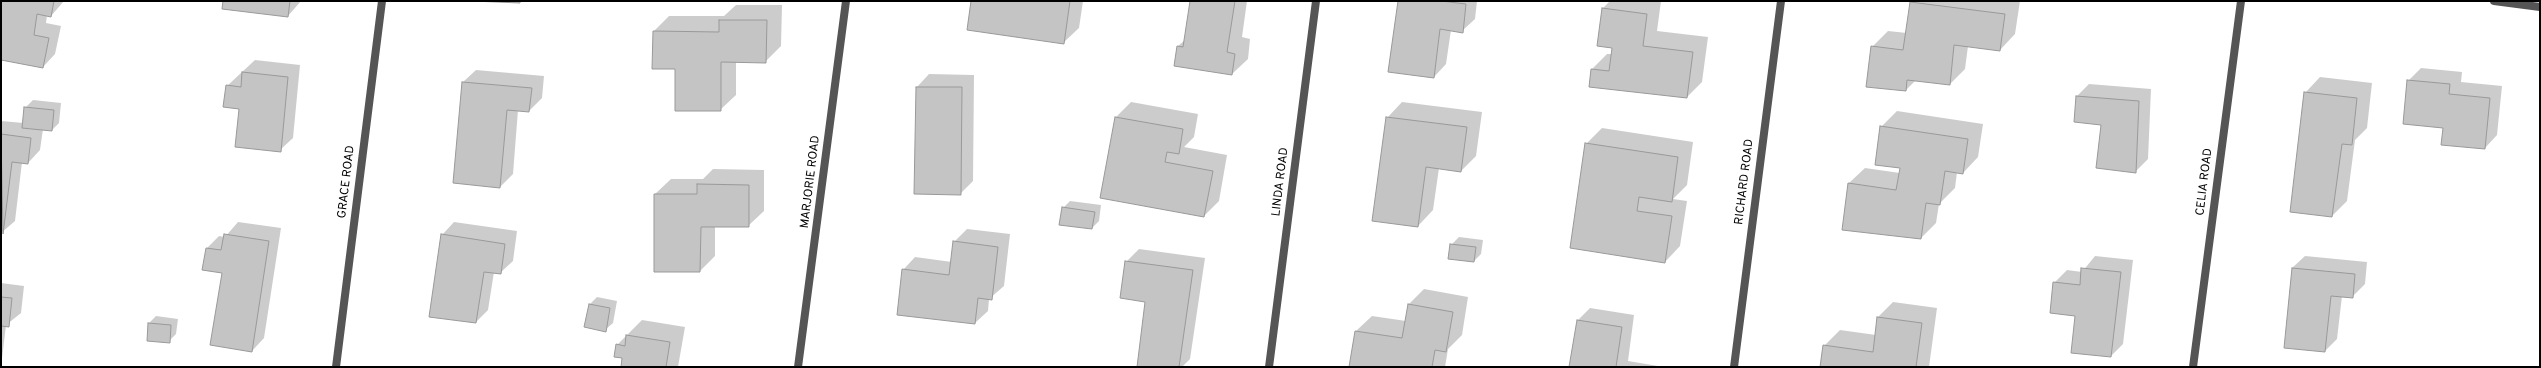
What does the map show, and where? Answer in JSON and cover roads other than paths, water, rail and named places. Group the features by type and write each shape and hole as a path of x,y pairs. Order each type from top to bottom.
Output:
{"street":[{"name":"GRACE ROAD","path":"336,367 382,1"},
{"name":"MARJORIE ROAD","path":"798,367 846,1"},
{"name":"LINDA ROAD","path":"1269,367 1316,1"},
{"name":"RICHARD ROAD","path":"1734,367 1781,1"},
{"name":"CELIA ROAD","path":"2194,367 2241,1"},
{"path":"2494,1 2540,7"}]}
